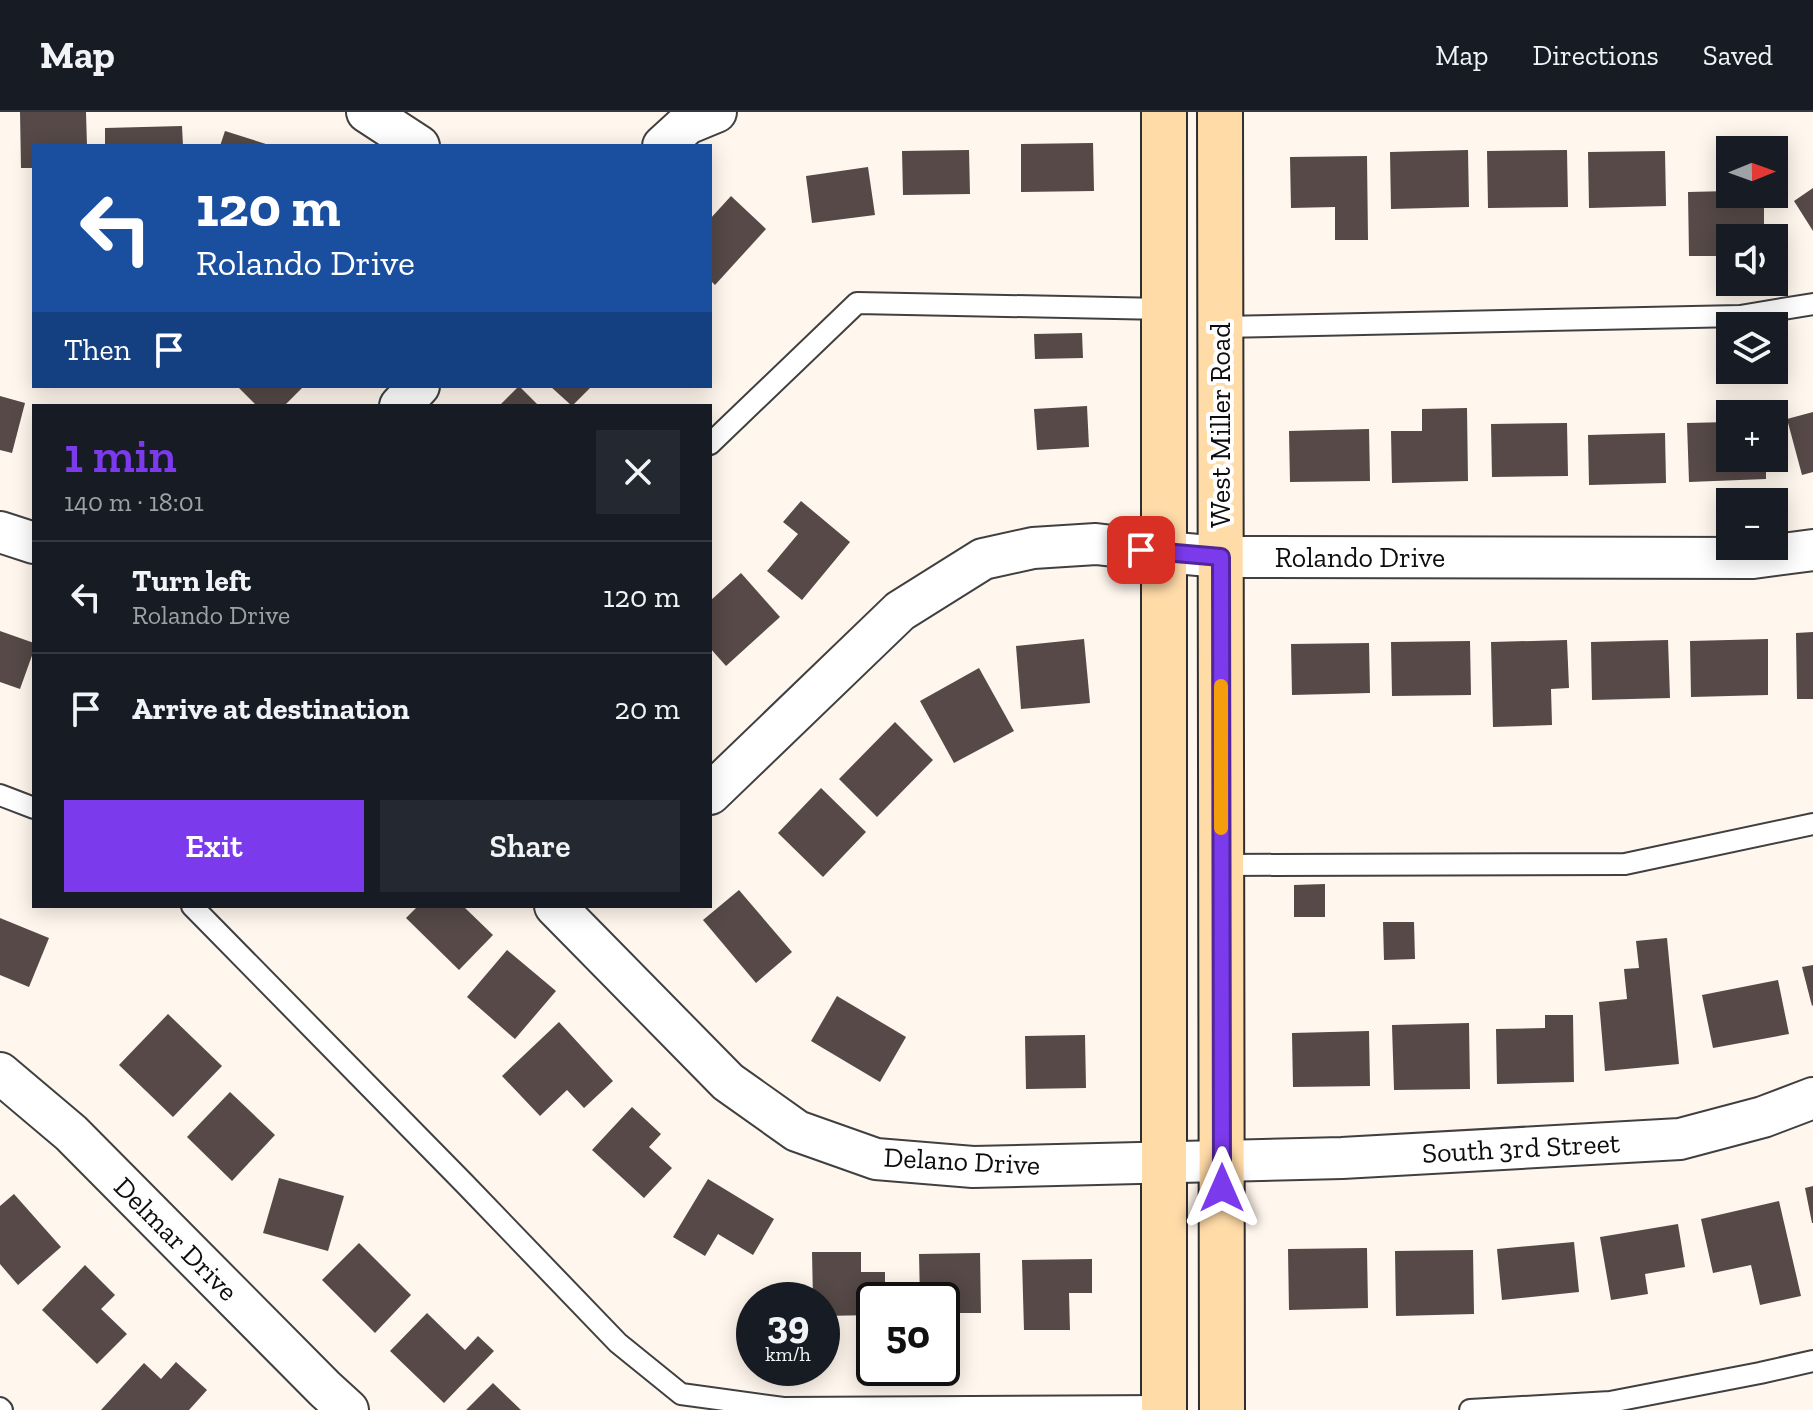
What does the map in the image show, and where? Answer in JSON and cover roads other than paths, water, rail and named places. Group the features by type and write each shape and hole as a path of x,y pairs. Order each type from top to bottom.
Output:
{"main road":[{"name":"West Miller Road","path":"1164,112 1164,1408"},
{"name":"West Miller Road","path":"1220,112 1222,1410"}],"street":[{"path":"367,112 416,144"},
{"path":"665,144 687,124 716,112"},
{"path":"402,404 417,388"},
{"path":"0,532 32,542"},
{"name":"Rolando Drive","path":"712,792 900,611 983,559 1033,548 1096,544 1221,557 1753,558 1813,550"},
{"name":"Delano Drive","path":"574,912 728,1082 797,1131 876,1159 973,1167 1222,1160"},
{"name":"Delmar Drive","path":"0,1073 71,1133 348,1410"},
{"name":"South 3rd Street","path":"1222,1160 1342,1158 1680,1139 1763,1117 1813,1098"}],"lane":[{"path":"712,442 857,303 1164,309"},
{"path":"1220,327 1740,316 1813,304"},
{"path":"0,795 32,807"},
{"path":"1221,865 1625,864 1813,824"},
{"path":"194,908 618,1343 681,1394 783,1408 1164,1408"},
{"path":"1470,1410 1610,1402 1813,1361"}]}
